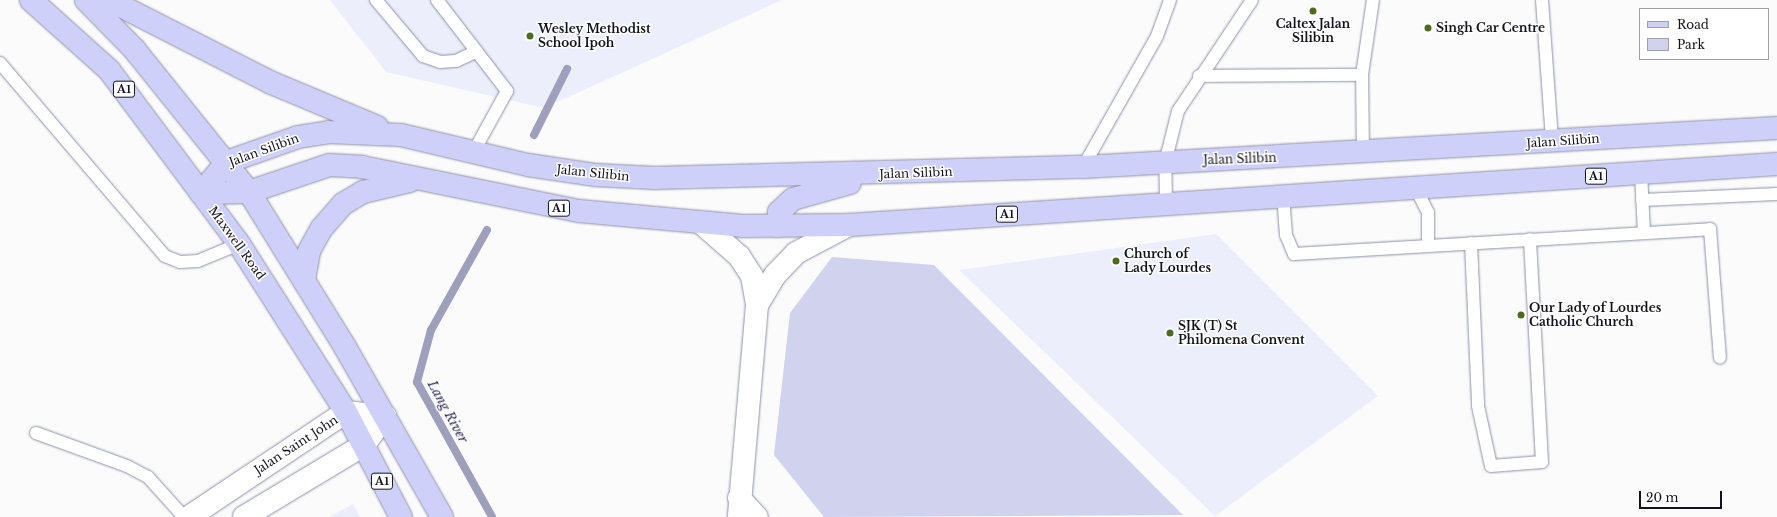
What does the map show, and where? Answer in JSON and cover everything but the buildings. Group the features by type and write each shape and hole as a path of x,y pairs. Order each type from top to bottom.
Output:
{"main road":[{"name":"Maxwell Road","path":"31,0 109,70 239,244 346,412 401,517"},
{"name":"A1","path":"86,0 134,49 227,162 249,192 304,280 442,517"},
{"path":"109,0 279,86 401,135"},
{"name":"Jalan Silibin","path":"201,193 227,162 298,137 328,132 401,135 528,165 596,175 720,177 1083,167 1363,153 1777,128"},
{"name":"A1","path":"201,193 249,192 328,165 362,167 579,211 700,222 778,226 849,225 1166,202 1777,164"},
{"path":"778,226 779,212 793,199 892,173"},
{"path":"304,280 309,251 322,228 343,204 363,192 421,179"}],"street":[{"path":"700,222 746,266 752,276 757,305 739,507 757,517"},
{"path":"757,305 775,275 796,253 849,225"},
{"name":"Jalan Saint John","path":"189,517 346,412 384,416"},
{"path":"244,517 364,445 384,416"}],"lane":[{"path":"376,0 423,56 440,62 456,61 476,51"},
{"path":"436,0 507,91 474,152"},
{"path":"1083,167 1157,36 1170,0"},
{"path":"1166,202 1165,163 1178,111 1198,76 1252,0"},
{"path":"1363,153 1362,75 1374,0"},
{"path":"1542,0 1552,142"},
{"path":"0,63 165,256 180,262 198,261 239,244"},
{"path":"1198,76 1362,75"},
{"path":"1641,173 1644,232"},
{"path":"1415,187 1428,213 1428,245"},
{"path":"1642,200 1777,194"},
{"path":"1283,195 1286,235 1294,254 1530,238 1710,229 1720,358"},
{"path":"1471,243 1478,406 1491,466 1542,462 1530,238"},
{"path":"36,433 127,466 148,477 184,517"}],"shaded area":[{"name":"Wesley Methodist School Ipoh","path":"330,0 782,0 544,108 386,72"},
{"name":"SJK (T) St Philomena Convent","path":"1216,234 1378,396 1215,516 959,270"},
{"path":"353,504 360,517 329,517"}],"green space":[{"path":"832,257 934,265 1183,515 824,517 774,455 790,313"}],"waterway":[{"path":"534,135 567,69"},
{"name":"Lang River","path":"487,230 431,330 417,382 492,517"}],"place":[{"name":"Caltex Jalan Silibin","path":"1313,11"},
{"name":"Singh Car Centre","path":"1428,28"},
{"name":"Wesley Methodist School Ipoh","path":"530,36"},
{"name":"Church of Lady Lourdes","path":"1116,261"},
{"name":"Our Lady of Lourdes Catholic Church","path":"1521,315"},
{"name":"SJK (T) St Philomena Convent","path":"1170,333"}]}
